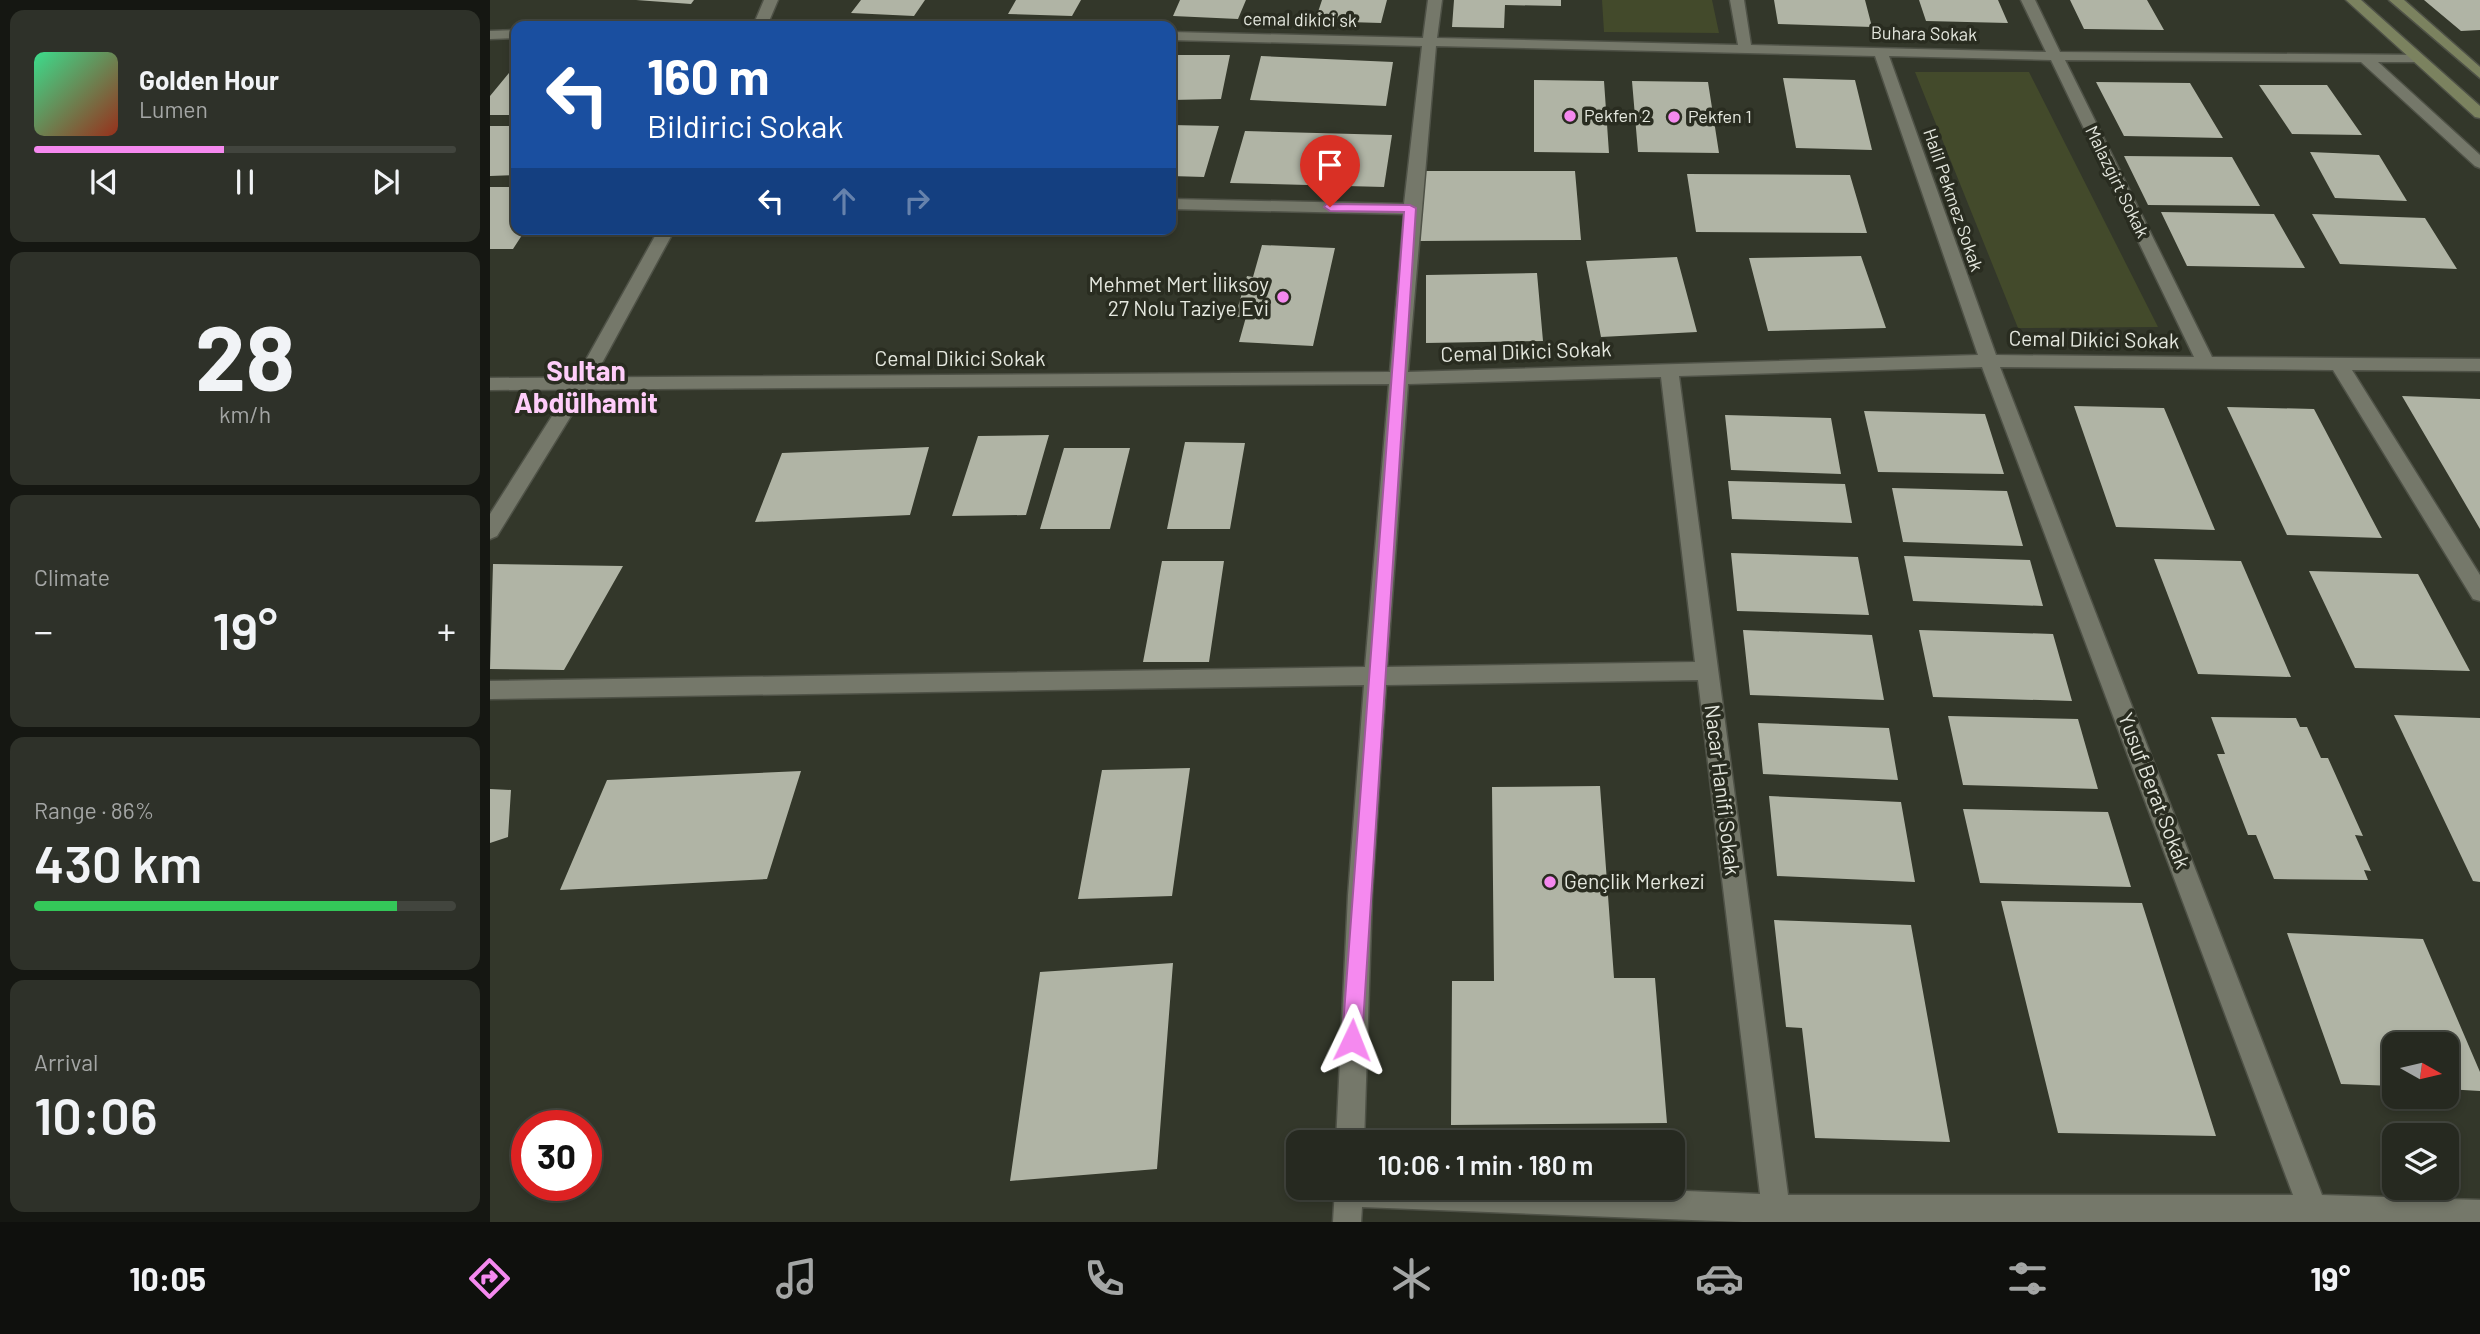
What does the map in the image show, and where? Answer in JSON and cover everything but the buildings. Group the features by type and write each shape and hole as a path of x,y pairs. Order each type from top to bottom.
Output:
{"main road":[{"path":"2353,0 2480,114"},
{"path":"2396,0 2480,74"}],"street":[{"path":"762,21 771,0"},
{"path":"1350,1130 1352,1014 1410,208 1435,0"},
{"path":"1737,0 1745,48"},
{"name":"Malazgirt Sokak","path":"2028,0 2207,364"},
{"path":"490,35 511,34"},
{"name":"cemal dikici sk","path":"1176,36 1429,42"},
{"name":"Buhara Sokak","path":"1429,42 2054,56 2417,58"},
{"name":"Halil Pekmez Sokak","path":"1881,53 1989,360"},
{"path":"2365,58 2480,163"},
{"path":"1176,204 1410,208"},
{"path":"490,531 581,385 664,235"},
{"name":"Cemal Dikici Sokak","path":"490,384 1399,379 1989,360 2340,366 2480,365"},
{"name":"Yusuf Berat Sokak","path":"1989,360 2316,1216"},
{"path":"2340,366 2480,593"},
{"name":"Nacar Hanifi Sokak","path":"1669,371 1776,1209"},
{"path":"490,690 1706,671"},
{"path":"1347,1222 1348,1200"},
{"path":"1574,1200 1776,1209 2316,1216 2480,1214"}],"green space":[{"path":"1602,0 1712,0 1719,33 1604,32"},
{"path":"1915,72 2029,72 2158,327 2018,328"}],"place":[{"name":"Pekfen 2","path":"1570,116"},
{"name":"Pekfen 1","path":"1674,117"},
{"name":"Mehmet Mert İliksoy 27 Nolu Taziye Evi","path":"1283,297"},
{"name":"Gençlik Merkezi","path":"1550,882"}],"district":[{"name":"Sultan Abdülhamit","path":"586,387"}],"route":[{"path":"1330,207 1410,208 1375,676 1352,1040"}]}
